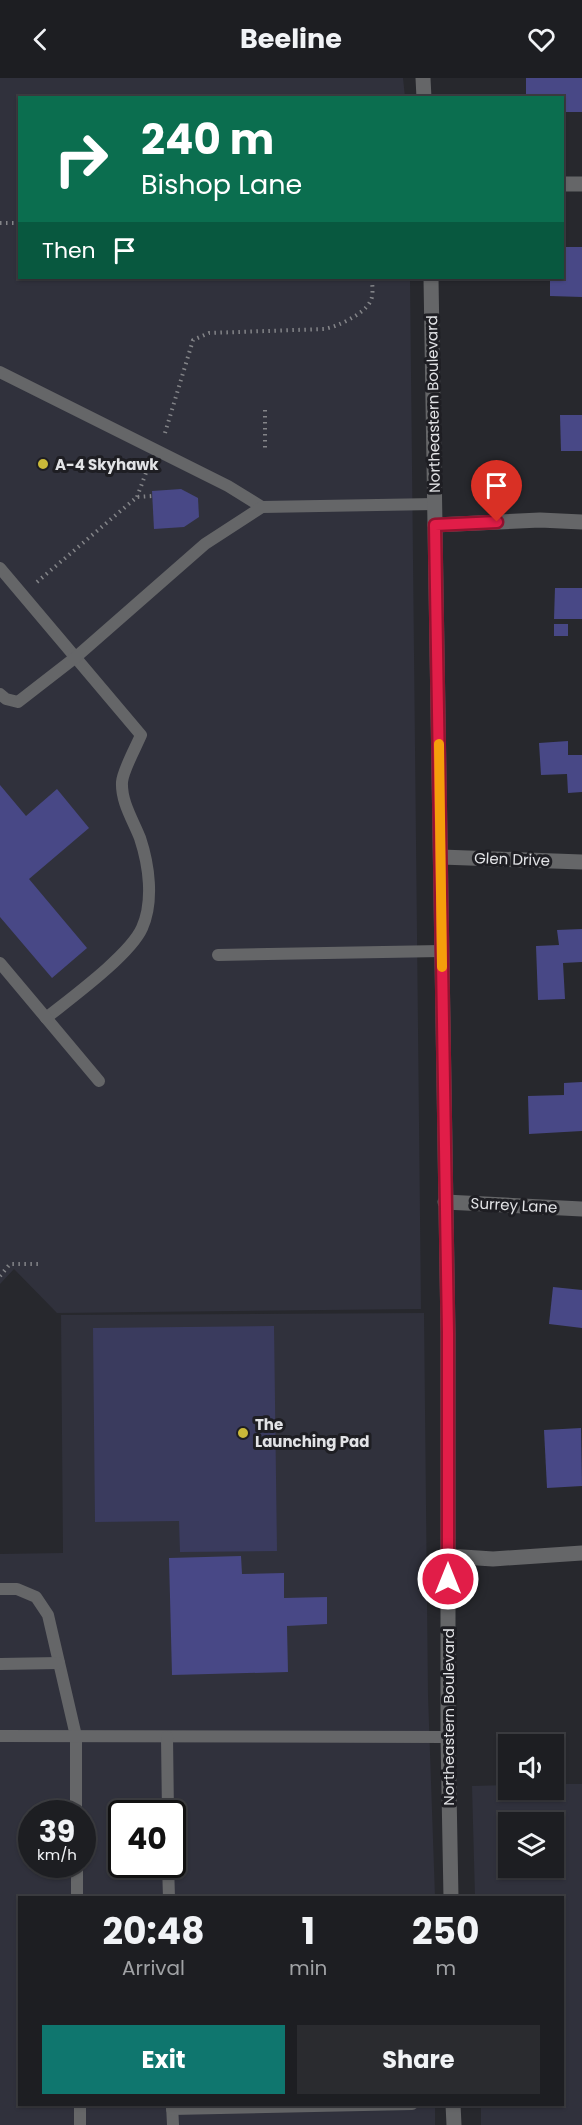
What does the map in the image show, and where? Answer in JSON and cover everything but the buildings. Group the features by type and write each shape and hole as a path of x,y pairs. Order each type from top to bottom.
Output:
{"street":[{"path":"423,78 424,96"},
{"path":"564,184 582,184"},
{"name":"Northeastern Boulevard","path":"431,279 448,1333 448,1737 451,1896"},
{"path":"435,525 540,520 582,522"},
{"name":"Glen Drive","path":"441,857 582,862"},
{"name":"Surrey Lane","path":"446,1202 582,1209"},
{"path":"448,1556 493,1559 582,1554"},
{"path":"453,2106 454,2125"}],"lane":[{"path":"0,372 228,486 262,507"},
{"path":"0,694 6,699 18,702 76,657 205,544 262,507 435,504"},
{"path":"0,568 141,735 122,780 125,801 140,838 148,874 148,906 142,929 108,967 46,1018"},
{"path":"218,955 441,951"},
{"path":"0,963 99,1081"},
{"path":"0,1588 17,1588 36,1597 48,1615 75,1736 76,1800"},
{"path":"0,1664 59,1663"},
{"path":"0,1736 448,1737"},
{"path":"167,1737 168,1800"},
{"path":"77,1878 77,1896"},
{"path":"168,1878 168,1896"},
{"path":"80,2106 80,2125"},
{"path":"173,2125 172,2107 252,2106"}],"path":[{"path":"0,223 18,223"},
{"path":"164,434 194,340 209,333 324,329 338,326 367,307 372,300 372,279"},
{"path":"265,410 266,451"},
{"path":"55,567 137,497 149,466"},
{"path":"137,497 152,496"},
{"path":"0,1276 10,1264 39,1264"}],"shaded area":[{"path":"0,78 403,78 405,96 18,96 18,279 410,279 421,1309 57,1313 14,1269 0,1284"},
{"path":"424,1313 428,1695 435,1896 18,1896 18,2106 435,2106 435,2125 0,2125 0,1554 63,1553 61,1315"},
{"path":"274,1326 277,1551 180,1552 179,1521 95,1522 93,1328"},
{"path":"564,1784 582,1784 582,2125 481,2125 481,2106 564,2106 564,1896 475,1896 472,1786 498,1785 498,1800 564,1800"}],"slow traffic":[{"path":"439,744 442,967"}],"place":[{"name":"A-4 Skyhawk","path":"43,464"},
{"name":"The Launching Pad","path":"243,1433"}],"route":[{"path":"448,1579 448,1333 435,525 497,522"}]}
